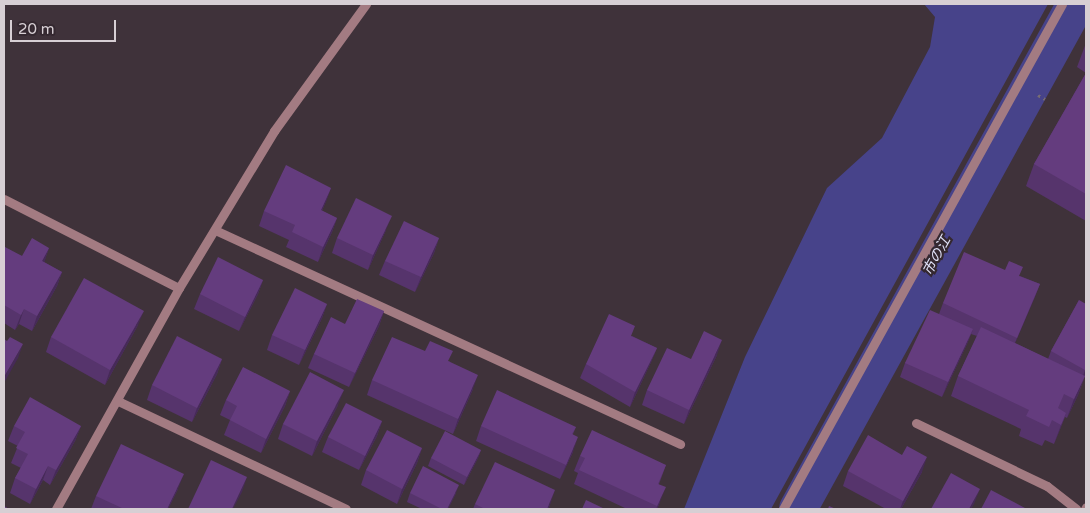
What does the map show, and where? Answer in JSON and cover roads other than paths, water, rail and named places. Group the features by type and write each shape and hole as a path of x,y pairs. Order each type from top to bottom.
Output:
{"street":[{"path":"56,509 179,288 274,131 366,4"},
{"path":"783,509 1062,4"},
{"path":"4,200 179,288"},
{"path":"215,230 680,444"},
{"path":"118,400 346,509"},
{"path":"916,423 1047,486 1076,509"}],"waterway":[{"name":"市の江","path":"798,509 1076,4"}]}
